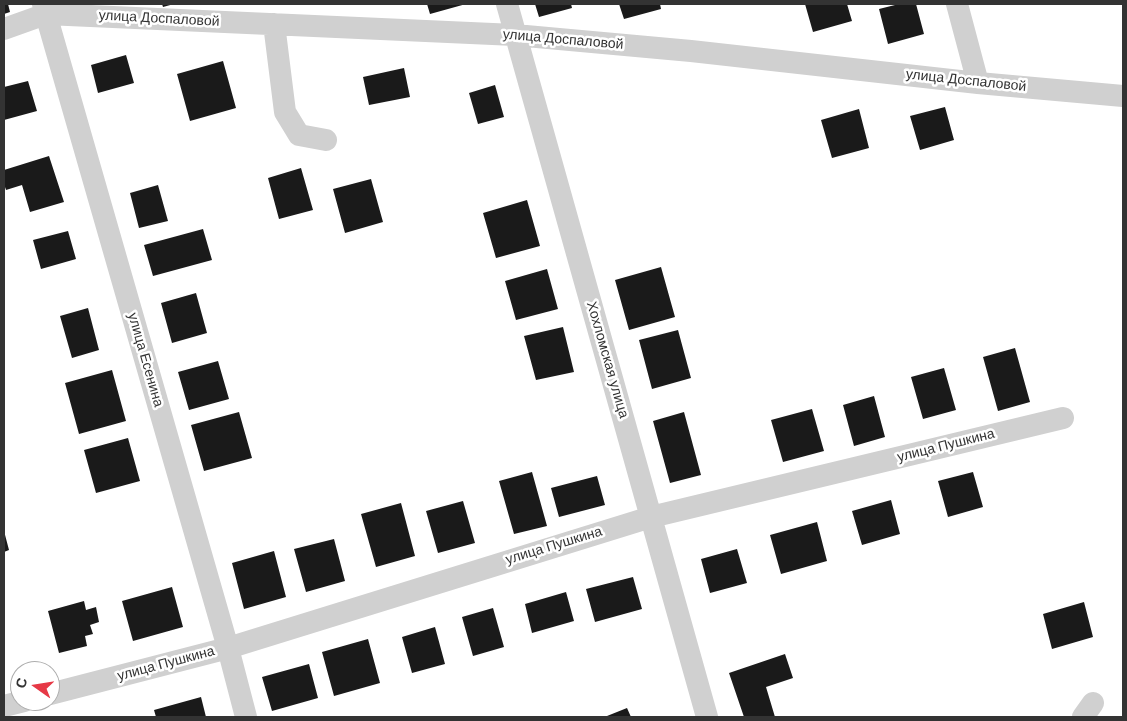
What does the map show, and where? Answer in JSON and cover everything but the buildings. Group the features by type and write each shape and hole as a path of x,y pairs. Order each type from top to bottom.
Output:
{"street":[{"name":"Хохломская улица","path":"507,4 707,717"},
{"path":"957,4 978,83"},
{"name":"улица Доспаловой","path":"4,29 44,9 274,24 515,35 691,51 978,83 1123,96"},
{"name":"улица Есенина","path":"44,9 228,648 246,717"},
{"path":"274,24 286,112 299,135 326,140"},
{"name":"улица Пушкина","path":"60,691 228,648 651,517 1063,418"}]}
